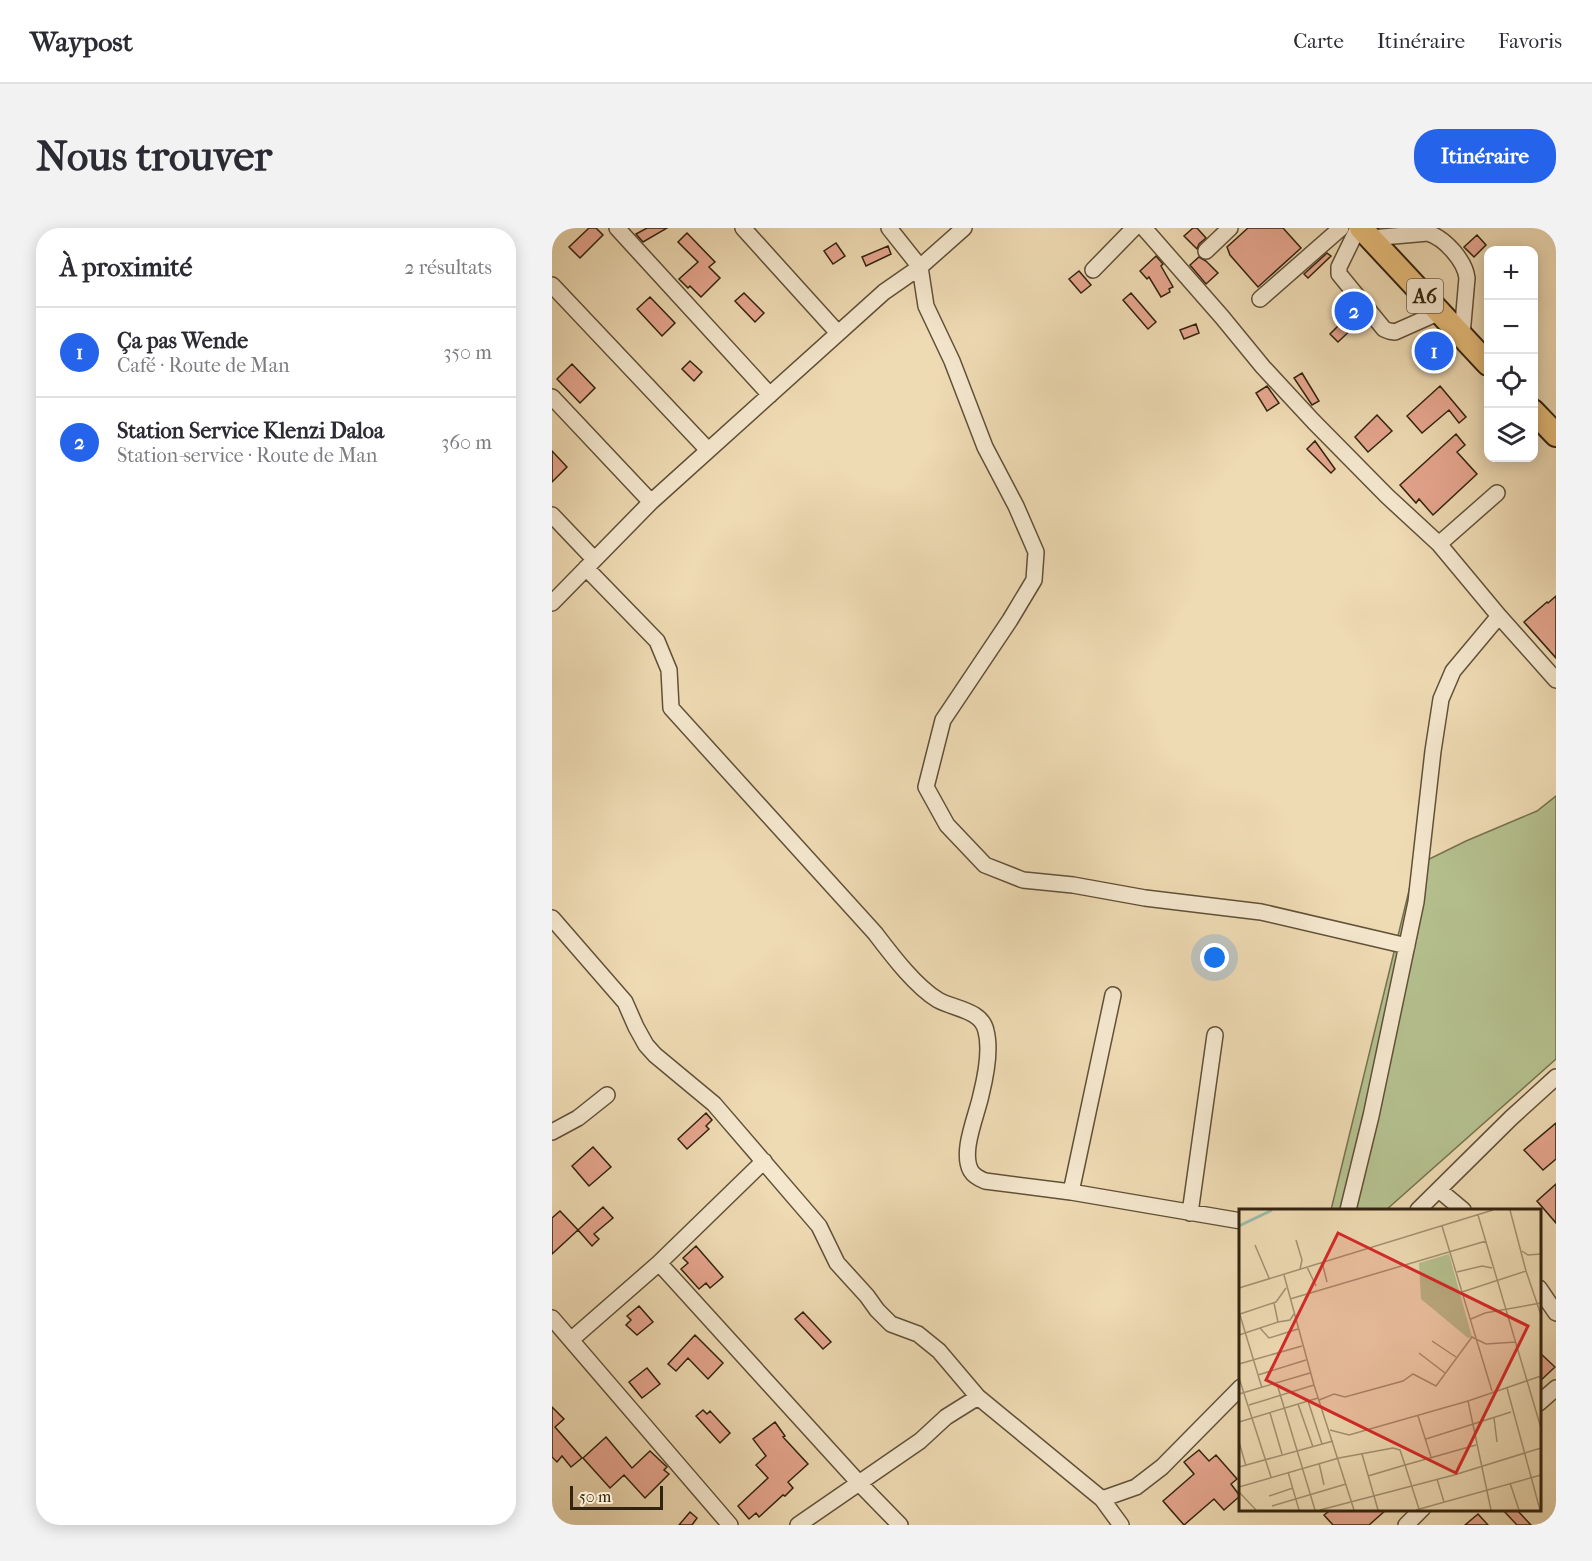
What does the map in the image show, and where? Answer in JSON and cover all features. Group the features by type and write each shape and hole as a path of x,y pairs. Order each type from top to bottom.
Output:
{"highway":[{"name":"A6","path":"1363,232 1484,360"},
{"path":"1538,416 1556,435"}],"street":[{"path":"617,228 770,394"},
{"path":"743,228 838,333"},
{"path":"889,228 920,267 926,306 952,361 985,447 1016,506 1036,552 1034,580 943,720 926,787 947,825 985,866 1023,880 1261,912 1407,946"},
{"path":"552,603 651,502 708,450 884,292 920,267 964,228"},
{"path":"1093,270 1134,228"},
{"path":"1144,228 1263,367 1314,422 1439,544 1556,680"},
{"path":"1206,251 1230,228"},
{"path":"1260,298 1341,228"},
{"path":"1440,312 1395,332 1384,328 1339,274 1339,267 1363,232 1428,233 1442,240 1463,263 1466,270 1462,335"},
{"path":"555,295 708,450"},
{"path":"552,397 651,502"},
{"path":"1439,544 1497,493"},
{"path":"552,514 590,564 657,641 669,670 671,708 918,983 937,999 975,1015 982,1021 986,1030 988,1052 982,1093 968,1146 970,1171 975,1177 986,1181 1071,1192 1239,1221"},
{"path":"1348,1209 1371,1116 1416,902 1441,699 1453,671 1499,616"},
{"path":"552,918 625,1002 646,1045 714,1104 819,1226 837,1263 877,1310 891,1324 918,1334 939,1351 978,1397 1102,1499 1121,1525"},
{"path":"1071,1192 1113,995"},
{"path":"1190,1213 1215,1035"},
{"path":"1419,1209 1510,1118 1556,1077"},
{"path":"552,1132 578,1118 607,1095"},
{"path":"572,1339 659,1263 764,1161"},
{"path":"1438,1191 1462,1209"},
{"path":"659,1263 858,1483 900,1525"},
{"path":"1541,1291 1556,1313"},
{"path":"552,1318 730,1525"},
{"path":"1541,1401 1556,1388"},
{"path":"1102,1499 1136,1487 1162,1467 1239,1390"},
{"path":"798,1525 920,1441 946,1417 978,1397"},
{"path":"1406,1525 1422,1510"}],"green space":[{"path":"1556,796 1556,1059 1387,1209 1331,1209 1415,866 1466,841 1537,811"}],"building":[{"path":"589,228 596,228 603,235 580,258 569,247"},
{"path":"647,228 667,228 643,242 636,234"},
{"path":"1193,228 1197,228 1206,238 1197,249 1184,236"},
{"path":"1248,228 1283,228 1301,248 1258,287 1230,255 1227,247"},
{"path":"687,233 715,262 709,267 720,278 701,297 679,279 698,262 678,242"},
{"path":"1477,235 1486,245 1474,257 1464,247"},
{"path":"836,243 845,256 833,264 824,251"},
{"path":"888,246 891,254 866,266 862,257"},
{"path":"1327,253 1331,256 1308,278 1304,274"},
{"path":"1156,256 1163,264 1161,266 1173,287 1169,289 1170,292 1161,297 1149,277 1147,279 1140,271"},
{"path":"1199,257 1218,273 1206,284 1190,265"},
{"path":"1079,271 1091,285 1081,293 1069,279"},
{"path":"744,293 764,313 755,322 735,301"},
{"path":"1131,293 1156,322 1148,329 1123,300"},
{"path":"650,297 675,323 662,336 637,309"},
{"path":"1353,307 1359,314 1351,321 1355,326 1338,342 1330,334 1340,324 1337,321"},
{"path":"1196,324 1199,333 1184,339 1180,330"},
{"path":"690,361 702,372 694,381 682,369"},
{"path":"572,364 595,388 580,403 557,379"},
{"path":"1302,373 1319,401 1312,405 1294,378"},
{"path":"1267,386 1279,403 1267,411 1256,393"},
{"path":"1440,386 1466,417 1459,423 1449,410 1422,433 1407,416"},
{"path":"1377,415 1392,431 1368,452 1355,437"},
{"path":"1456,434 1465,445 1457,452 1477,474 1433,515 1419,499 1416,503 1400,485"},
{"path":"1315,441 1335,469 1331,473 1307,449"},
{"path":"552,451 567,467 552,482"},
{"path":"1556,596 1556,658 1524,622"},
{"path":"706,1113 712,1120 706,1126 709,1129 687,1149 678,1139"},
{"path":"1556,1123 1556,1159 1543,1170 1524,1150"},
{"path":"593,1147 611,1167 589,1186 572,1166"},
{"path":"1556,1184 1556,1223 1537,1201"},
{"path":"603,1207 613,1218 594,1234 599,1239 592,1246 578,1230"},
{"path":"560,1211 578,1230 552,1254 552,1218"},
{"path":"696,1246 723,1277 710,1288 706,1283 699,1289 681,1269 688,1263 683,1258"},
{"path":"639,1306 653,1322 637,1335 626,1325 631,1320 627,1316"},
{"path":"803,1312 831,1342 823,1349 795,1319"},
{"path":"695,1335 723,1363 708,1379 688,1358 676,1371 668,1364"},
{"path":"1541,1354 1555,1367 1541,1380"},
{"path":"647,1368 660,1384 642,1398 629,1382"},
{"path":"552,1407 564,1419 555,1427 582,1458 571,1467 562,1456 557,1462 552,1457"},
{"path":"703,1410 707,1414 710,1411 730,1433 720,1443 696,1416"},
{"path":"775,1422 785,1436 783,1437 808,1464 788,1482 793,1488 785,1496 783,1495 759,1517 756,1513 749,1519 738,1506 768,1478 756,1465 766,1456 753,1439"},
{"path":"606,1437 632,1468 650,1451 667,1467 664,1470 669,1474 645,1498 624,1475 610,1488 583,1458"},
{"path":"1199,1450 1209,1461 1216,1455 1237,1479 1231,1484 1239,1497 1224,1510 1214,1499 1184,1525 1163,1501 1194,1474 1184,1462"},
{"path":"1331,1510 1386,1510 1369,1525 1333,1525 1324,1515"},
{"path":"1503,1510 1517,1510 1531,1525 1517,1525"},
{"path":"690,1512 697,1518 692,1525 679,1525"},
{"path":"1478,1514 1488,1525 1465,1525"}],"place":[{"name":"Station Service Klenzi Daloa","path":"1354,311"},
{"name":"Ça pas Wende","path":"1434,351"}]}
